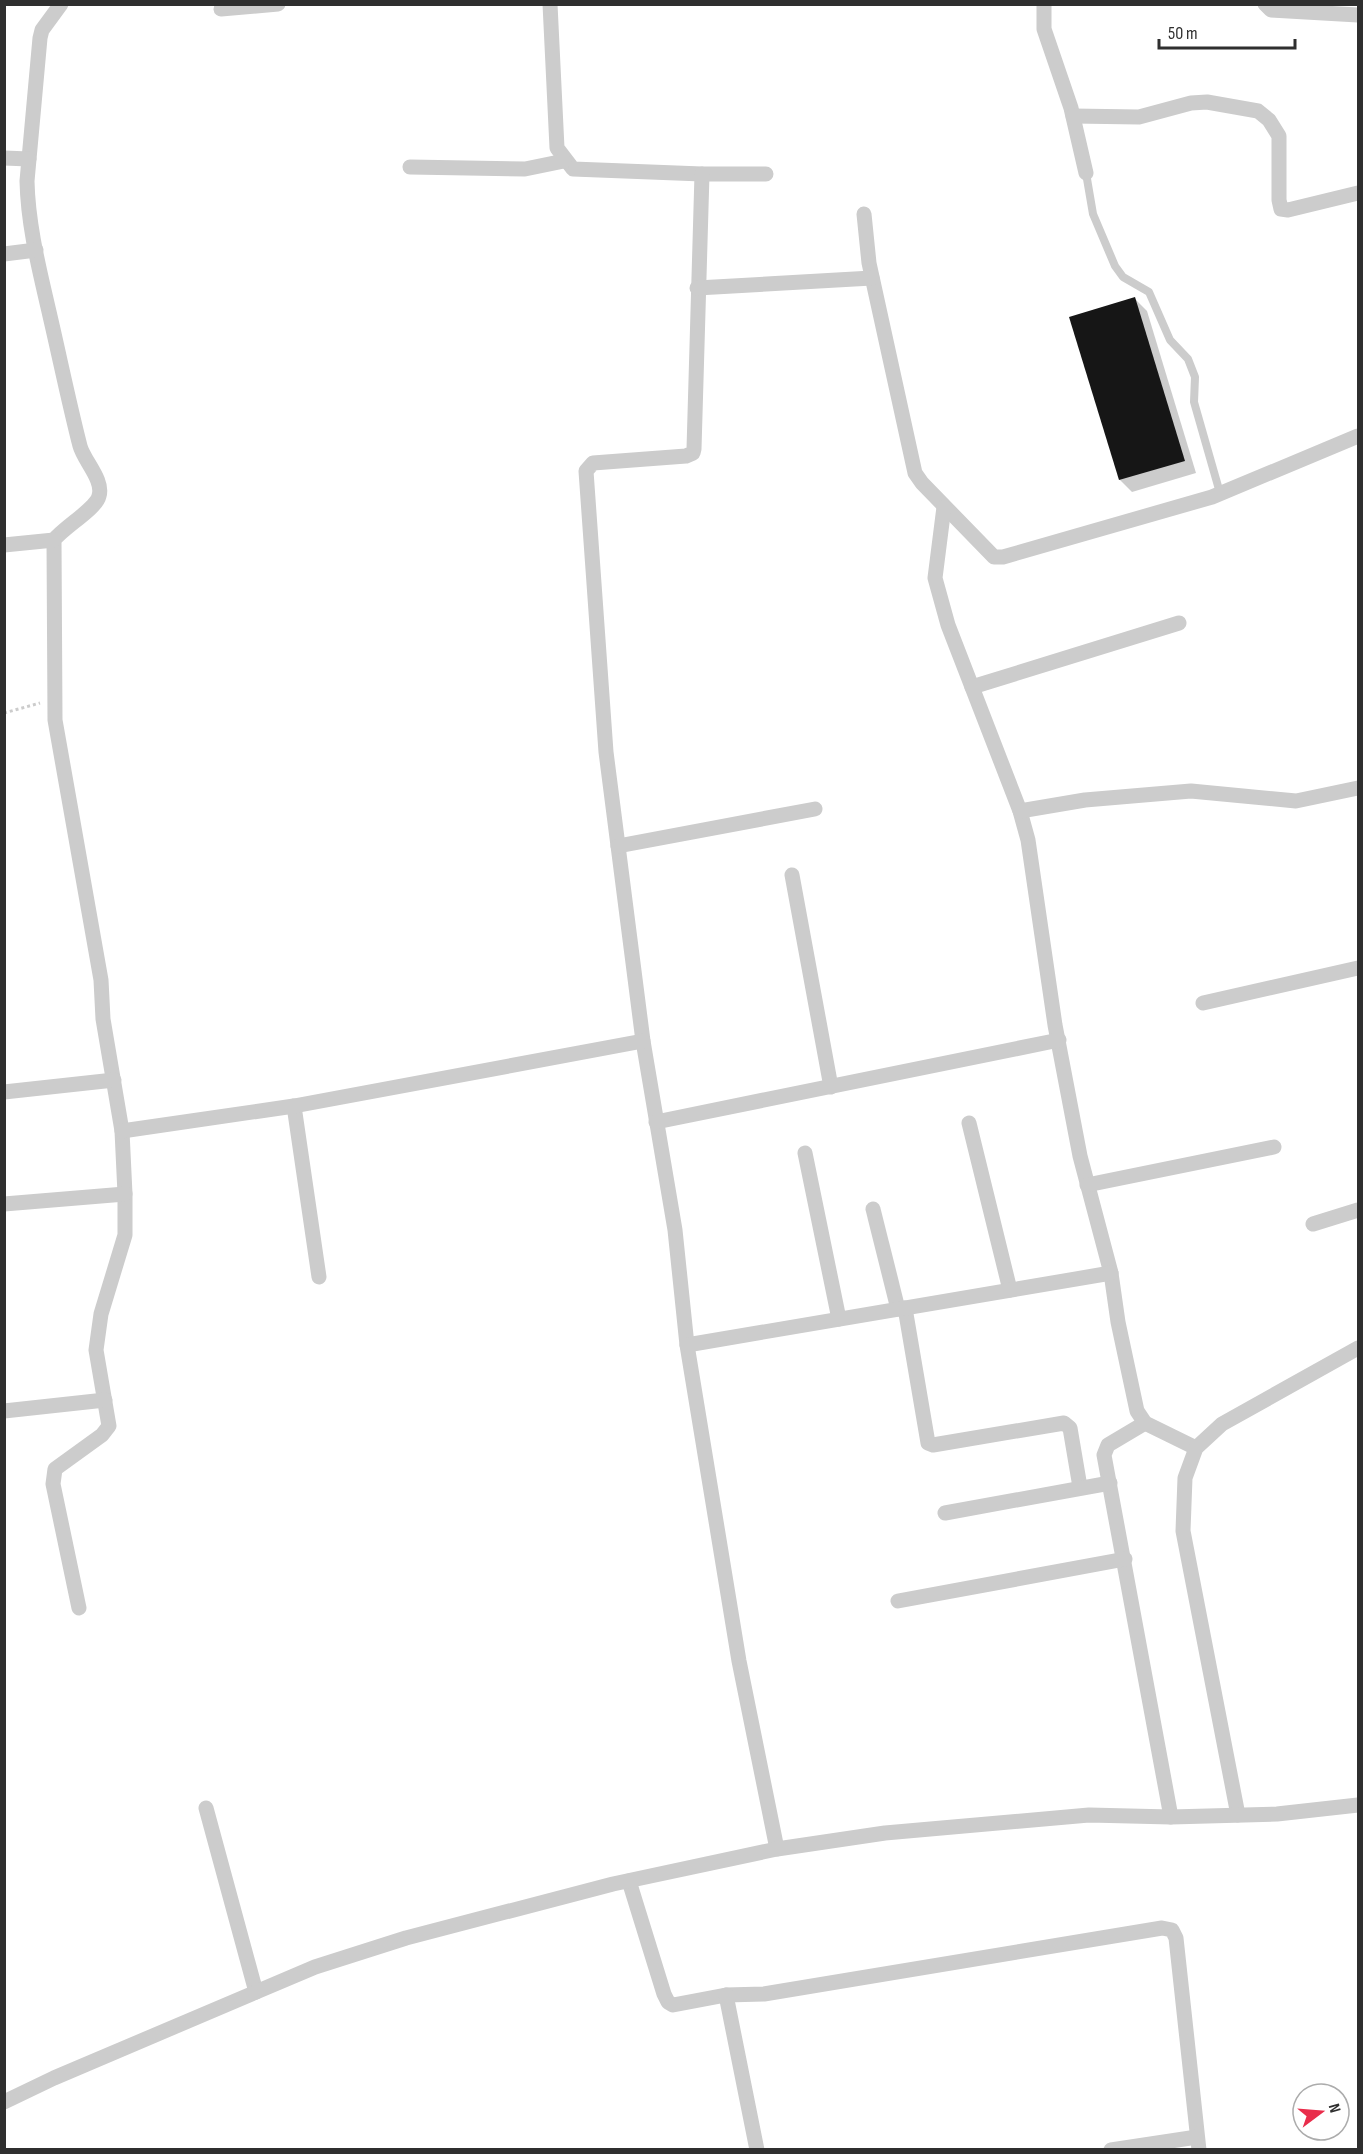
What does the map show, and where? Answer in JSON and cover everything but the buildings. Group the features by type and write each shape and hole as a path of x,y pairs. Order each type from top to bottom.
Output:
{"street":[{"path":"61,4 42,30 40,38 27,201 80,447 100,485 99,499 95,504 63,529 54,540 53,608 57,699 55,720 101,980 103,1019 122,1131 125,1194 125,1235 101,1314 96,1350 110,1426 102,1435 55,1469 53,1484 80,1608"},
{"path":"221,9 278,4"},
{"path":"550,4 557,147 564,161 573,169 766,174"},
{"path":"1044,4 1042,21 1073,116 1086,173"},
{"path":"1265,4 1271,10 1359,15"},
{"path":"1073,116 1139,117 1191,103 1207,102 1258,111 1269,120 1279,136 1281,209 1288,210 1359,193"},
{"path":"4,158 29,159"},
{"path":"410,167 525,169 564,161"},
{"path":"702,174 693,453 686,456 593,463 586,471 606,752 643,1041 675,1230 687,1345 739,1661 777,1849"},
{"path":"864,214 872,278 915,473 988,553 1003,557 1220,493 1359,436"},
{"path":"4,254 36,250"},
{"path":"697,288 872,278"},
{"path":"944,507 934,578 948,625 1020,811 1028,840 1059,1040 1087,1185 1111,1273 1118,1322 1137,1411 1145,1424 1196,1448"},
{"path":"4,545 54,540"},
{"path":"972,687 1179,623"},
{"path":"1020,811 1085,800 1191,791 1296,801 1359,788"},
{"path":"618,846 815,809"},
{"path":"792,875 831,1087"},
{"path":"1203,1004 1359,968"},
{"path":"656,1122 1059,1040"},
{"path":"122,1131 294,1106 643,1041"},
{"path":"4,1092 114,1080"},
{"path":"294,1106 319,1277"},
{"path":"969,1123 1010,1290"},
{"path":"1087,1185 1274,1147"},
{"path":"805,1153 839,1319"},
{"path":"4,1204 125,1194"},
{"path":"873,1209 902,1308 928,1443 1064,1423 1070,1428 1080,1487"},
{"path":"1313,1224 1359,1210"},
{"path":"687,1345 1111,1273"},
{"path":"1238,1815 1183,1531 1185,1478 1196,1448 1222,1424 1359,1348"},
{"path":"4,1411 105,1400"},
{"path":"1145,1424 1108,1445 1104,1455 1171,1817"},
{"path":"945,1513 1110,1483"},
{"path":"898,1601 1125,1559"},
{"path":"4,2102 315,1967 406,1938 629,1881 777,1849 885,1833 1089,1815 1171,1817 1277,1814 1359,1804"},
{"path":"206,1808 256,1992"},
{"path":"629,1881 668,2002 679,2005 726,1995 764,1994 1162,1928 1172,1930 1176,1938 1198,2143 1111,2150"},
{"path":"726,1995 757,2150"}],"lane":[{"path":"1086,173 1093,214 1115,266 1123,277 1149,292 1170,340 1188,359 1195,377 1194,402 1220,493"}],"path":[{"path":"4,713 57,699"}]}
